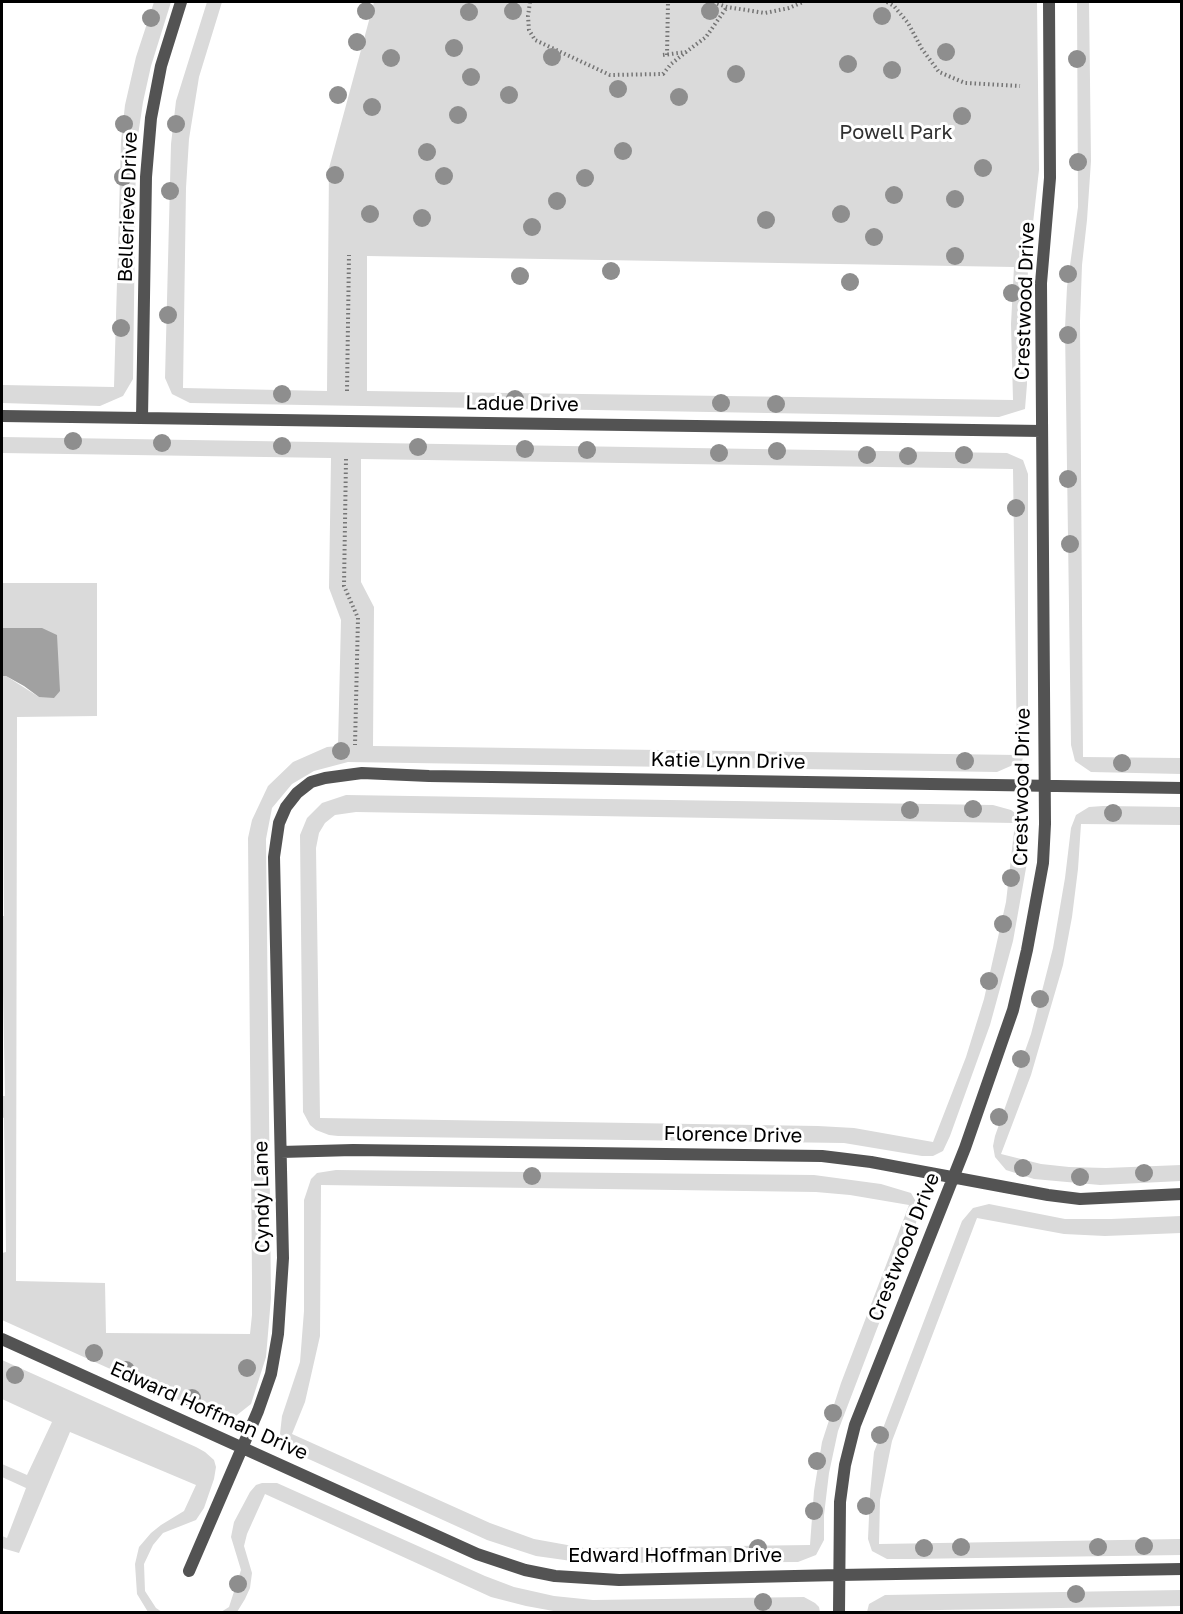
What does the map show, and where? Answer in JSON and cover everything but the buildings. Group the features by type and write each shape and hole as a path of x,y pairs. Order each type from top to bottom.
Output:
{"street":[{"name":"Bellerieve Drive","path":"142,418 146,177 151,118 161,66 182,2"},
{"name":"Crestwood Drive","path":"839,1612 840,1502 845,1465 855,1425 965,1148 1013,1010 1043,863 1041,283 1050,178 1048,2"},
{"name":"Ladue Drive","path":"2,416 1042,431"},
{"name":"Katie Lynn Drive","path":"286,807 297,793 311,782 362,773 1182,788"},
{"name":"Cyndy Lane","path":"189,1571 258,1411 271,1374 278,1334 283,1258 274,857 279,823 286,807"},
{"name":"Florence Drive","path":"281,1152 353,1150 822,1156 871,1162 1080,1199 1182,1194"},
{"name":"Edward Hoffman Drive","path":"2,1340 477,1554 525,1570 555,1576 619,1580 1182,1569"}],"path":[{"path":"530,2 529,30 535,40 610,75 663,74 706,37 727,7"},
{"path":"668,2 665,55 686,52"},
{"path":"713,2 727,7 765,13 789,8 803,2"},
{"path":"887,2 894,6 908,23 922,49 939,72 965,83 1020,86"},
{"path":"347,391 349,255"},
{"path":"346,459 344,586 358,618 355,745"}],"green space":[{"path":"154,2 171,2 151,66 136,149 133,379 123,396 100,406 2,403 2,385 114,387 121,141 125,105 136,57"},
{"name":"Powell Park","path":"207,2 222,2 199,77 189,139 186,188 183,388 327,391 329,168 374,2 1037,2 1039,170 1028,267 1025,409 999,417 190,403 172,394 165,378 171,144 176,101","holes":["367,256 1014,267 1011,324 1013,400 367,391"]},
{"path":"1077,2 1089,2 1091,161 1082,265 1080,321 1083,757 1181,758 1181,774 1091,772 1075,761 1071,745 1065,328 1067,287 1078,207"},
{"path":"2,437 1007,453 1023,460 1028,474 1028,742 1022,761 997,772 348,762 314,771 292,784 272,808 266,839 271,1298 266,1357 251,1404 232,1419 212,1415 2,1320 2,1253 6,1252 4,1118 2,1117 2,1096 5,1096 2,939 2,916 4,916 2,676 6,676 39,697 42,628 2,628 2,583 97,583 97,716 17,717 16,1281 105,1283 106,1333 250,1334 252,1277 248,838 252,820 268,786 293,762 327,747 338,746 341,620 329,588 331,458 2,453","holes":["361,459 1013,469 1017,755 373,746 374,607 361,582"]},
{"path":"346,795 993,805 1011,810 1020,817 1026,828 1028,857 1013,941 990,1025 943,1151 933,1156 922,1156 844,1143 338,1136 316,1130 310,1125 303,1112 300,835 307,818 322,803","holes":["356,812 1015,823 1006,902 984,999 966,1057 933,1142 854,1128 818,1126 320,1118 316,848 319,833 325,823 335,815"]},
{"path":"1089,807 1181,807 1181,825 1081,824 1072,917 1063,965 1031,1075 1001,1154 1041,1164 1069,1167 1181,1165 1181,1181 1100,1185 1034,1179 1006,1170 995,1157 993,1146 995,1136 1031,1034 1053,948 1071,828 1076,815"},
{"path":"336,1170 814,1175 881,1184 911,1193 918,1212 915,1229 838,1431 829,1473 824,1515 824,1540 816,1555 798,1562 586,1563 536,1556 487,1540 291,1451 280,1434 282,1416 300,1362 304,1311 304,1200 311,1179 317,1173","holes":["321,1185 816,1192 909,1205 841,1383 822,1442 814,1491 810,1545 584,1548 534,1539 490,1523 292,1434 305,1402 320,1336"]},
{"path":"989,1204 1065,1219 1181,1216 1181,1233 1105,1236 1064,1234 977,1218 892,1441 880,1500 879,1544 1181,1539 1181,1555 887,1559 872,1551 868,1539 874,1452 962,1221 973,1208"},
{"path":"2,1360 196,1447 214,1460 216,1467 214,1479 204,1508 196,1520 163,1533 153,1545 144,1564 145,1591 156,1608 162,1612 148,1612 137,1594 135,1564 139,1547 161,1525 184,1511 196,1485 70,1432 19,1553 2,1548 2,1536 7,1538 26,1488 2,1477 2,1464 27,1475 52,1422 2,1399"},
{"path":"277,1483 514,1587 554,1596 593,1600 804,1597 815,1603 820,1612 559,1612 526,1606 491,1597 265,1494 244,1546 252,1573 250,1588 237,1612 221,1612 229,1607 241,1570 231,1537 234,1522 250,1492 256,1485"},
{"path":"1181,1590 1181,1606 867,1612 869,1604 885,1595"}],"shaded area":[{"path":"2,628 42,628 57,635 60,691 54,698 39,697 24,686 2,676"}]}
